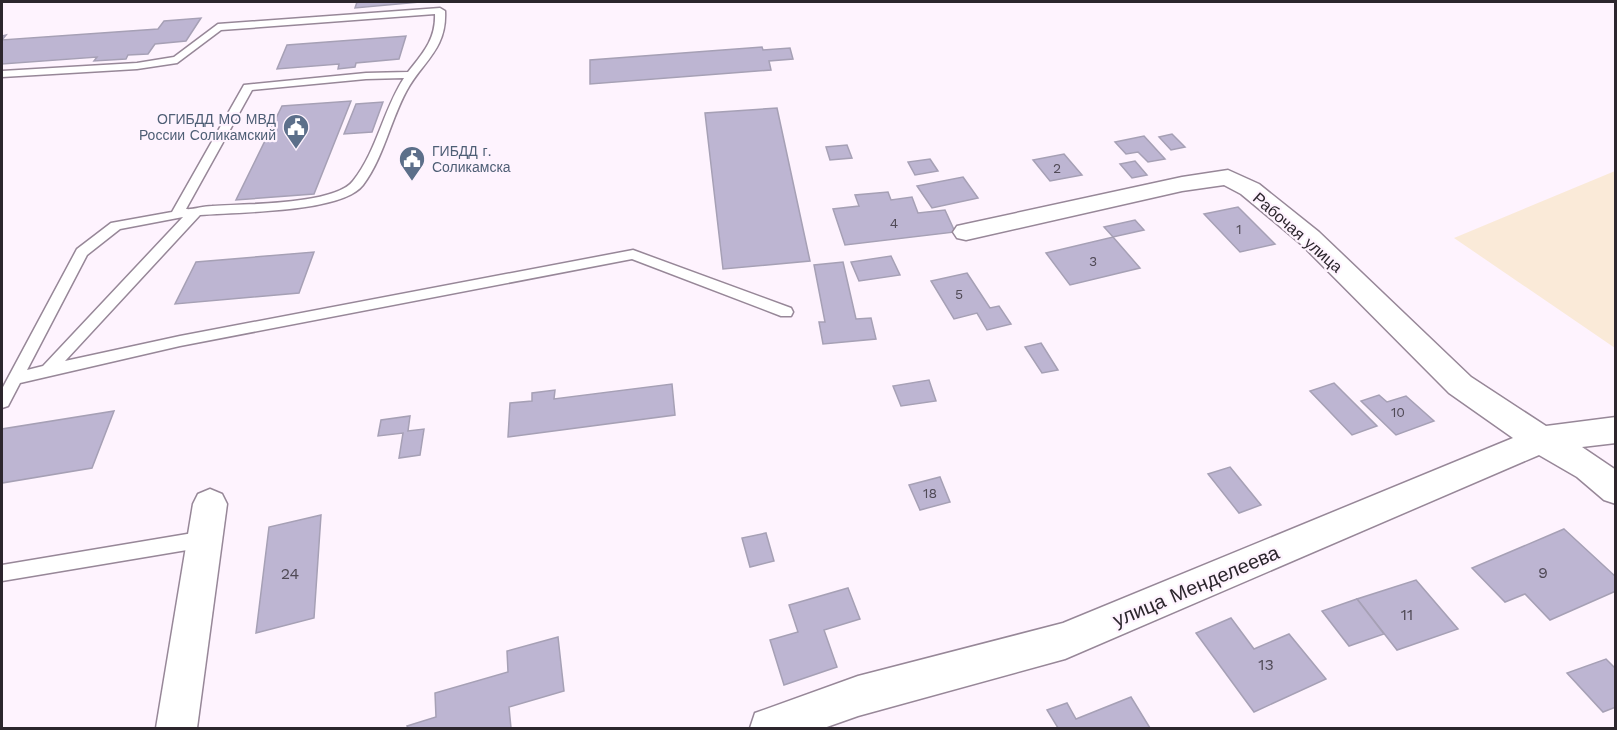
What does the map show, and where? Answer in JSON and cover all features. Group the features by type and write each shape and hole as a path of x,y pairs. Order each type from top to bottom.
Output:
{"street":[{"name":"Рабочая улица","path":"966,232 1182,184 1228,177 1250,189 1310,238 1383,312 1461,385 1541,440 1589,468 1616,490"},
{"name":"улица Менделеева","path":"770,729 858,696 1065,641 1541,440 1616,430"},
{"path":"176,729 208,522"}],"lane":[{"path":"2,74 137,66 177,60 218,27 440,11 442,26 435,46 395,101 369,165 354,188 330,199 196,211 116,226 82,252 2,402"},
{"path":"176,215 248,87 366,76 412,75"},
{"path":"48,370 196,211"},
{"path":"15,378 373,303 633,255 786,312"},
{"path":"2,573 208,522"}],"shaded area":[{"path":"1615,171 1615,348 1454,238"}],"building":[{"path":"357,2 420,2 355,8"},
{"path":"201,18 186,41 155,44 148,54 128,55 126,59 94,61 97,57 2,64 2,40 158,29 164,21"},
{"path":"406,36 399,59 356,63 355,67 338,69 339,64 277,69 287,45"},
{"path":"762,47 763,50 790,48 793,59 769,61 771,70 590,84 590,60"},
{"name":"ОГИБДД МО МВД России Соликамский","path":"351,101 314,194 236,200 282,106"},
{"path":"383,102 372,132 344,134 356,104"},
{"path":"777,108 810,261 723,269 705,113"},
{"path":"1172,134 1185,147 1171,150 1159,137"},
{"path":"1144,136 1165,159 1148,162 1138,152 1126,154 1115,142"},
{"path":"847,145 852,158 830,160 826,147"},
{"path":"1064,154 1082,175 1050,181 1033,160"},
{"path":"930,159 938,171 915,175 908,162"},
{"path":"1135,161 1147,175 1132,178 1120,164"},
{"path":"963,177 978,198 932,208 917,186"},
{"path":"888,192 891,200 912,197 918,213 945,210 955,232 845,245 833,209 859,206 855,195"},
{"path":"1238,207 1275,244 1240,252 1204,214"},
{"path":"1135,220 1144,230 1113,237 1104,227"},
{"path":"1113,237 1140,268 1070,285 1046,253"},
{"path":"314,252 299,293 175,304 196,262"},
{"path":"891,256 900,275 859,281 851,262"},
{"path":"843,262 856,319 871,318 876,339 823,344 819,322 825,322 814,265"},
{"path":"967,273 990,308 999,306 1011,324 987,330 977,313 954,319 931,281"},
{"path":"1041,343 1058,370 1042,373 1025,347"},
{"path":"929,380 936,401 901,406 893,386"},
{"path":"1334,383 1377,426 1352,435 1310,391"},
{"path":"672,384 675,415 508,437 510,403 532,401 532,393 555,390 554,399"},
{"path":"1379,395 1387,402 1406,396 1434,421 1396,435 1361,401"},
{"path":"114,411 92,468 2,483 2,429"},
{"path":"410,416 408,431 424,429 420,455 399,458 403,433 378,436 381,420"},
{"path":"1230,467 1261,505 1239,513 1208,474"},
{"path":"940,477 950,502 920,510 909,485"},
{"path":"321,515 314,618 256,633 269,527"},
{"path":"1564,529 1616,577 1616,591 1550,620 1525,594 1505,602 1472,568"},
{"path":"766,533 774,561 750,567 742,538"},
{"path":"1416,580 1458,629 1397,650 1357,599"},
{"path":"848,588 860,619 824,630 837,667 784,685 770,640 798,632 789,605"},
{"path":"1357,599 1384,634 1349,646 1322,611"},
{"path":"1231,618 1254,649 1289,634 1326,679 1254,712 1196,633"},
{"path":"558,637 564,691 509,707 511,728 408,728 407,726 436,717 435,693 508,672 507,651"},
{"path":"1606,659 1616,669 1616,707 1603,712 1567,673"},
{"path":"1131,697 1150,728 1058,728 1047,710 1067,703 1076,719"}],"place":[{"name":"ОГИБДД МО МВД России Соликамский","path":"296,150"},
{"name":"ГИБДД г. Соликамска","path":"412,182"}]}
